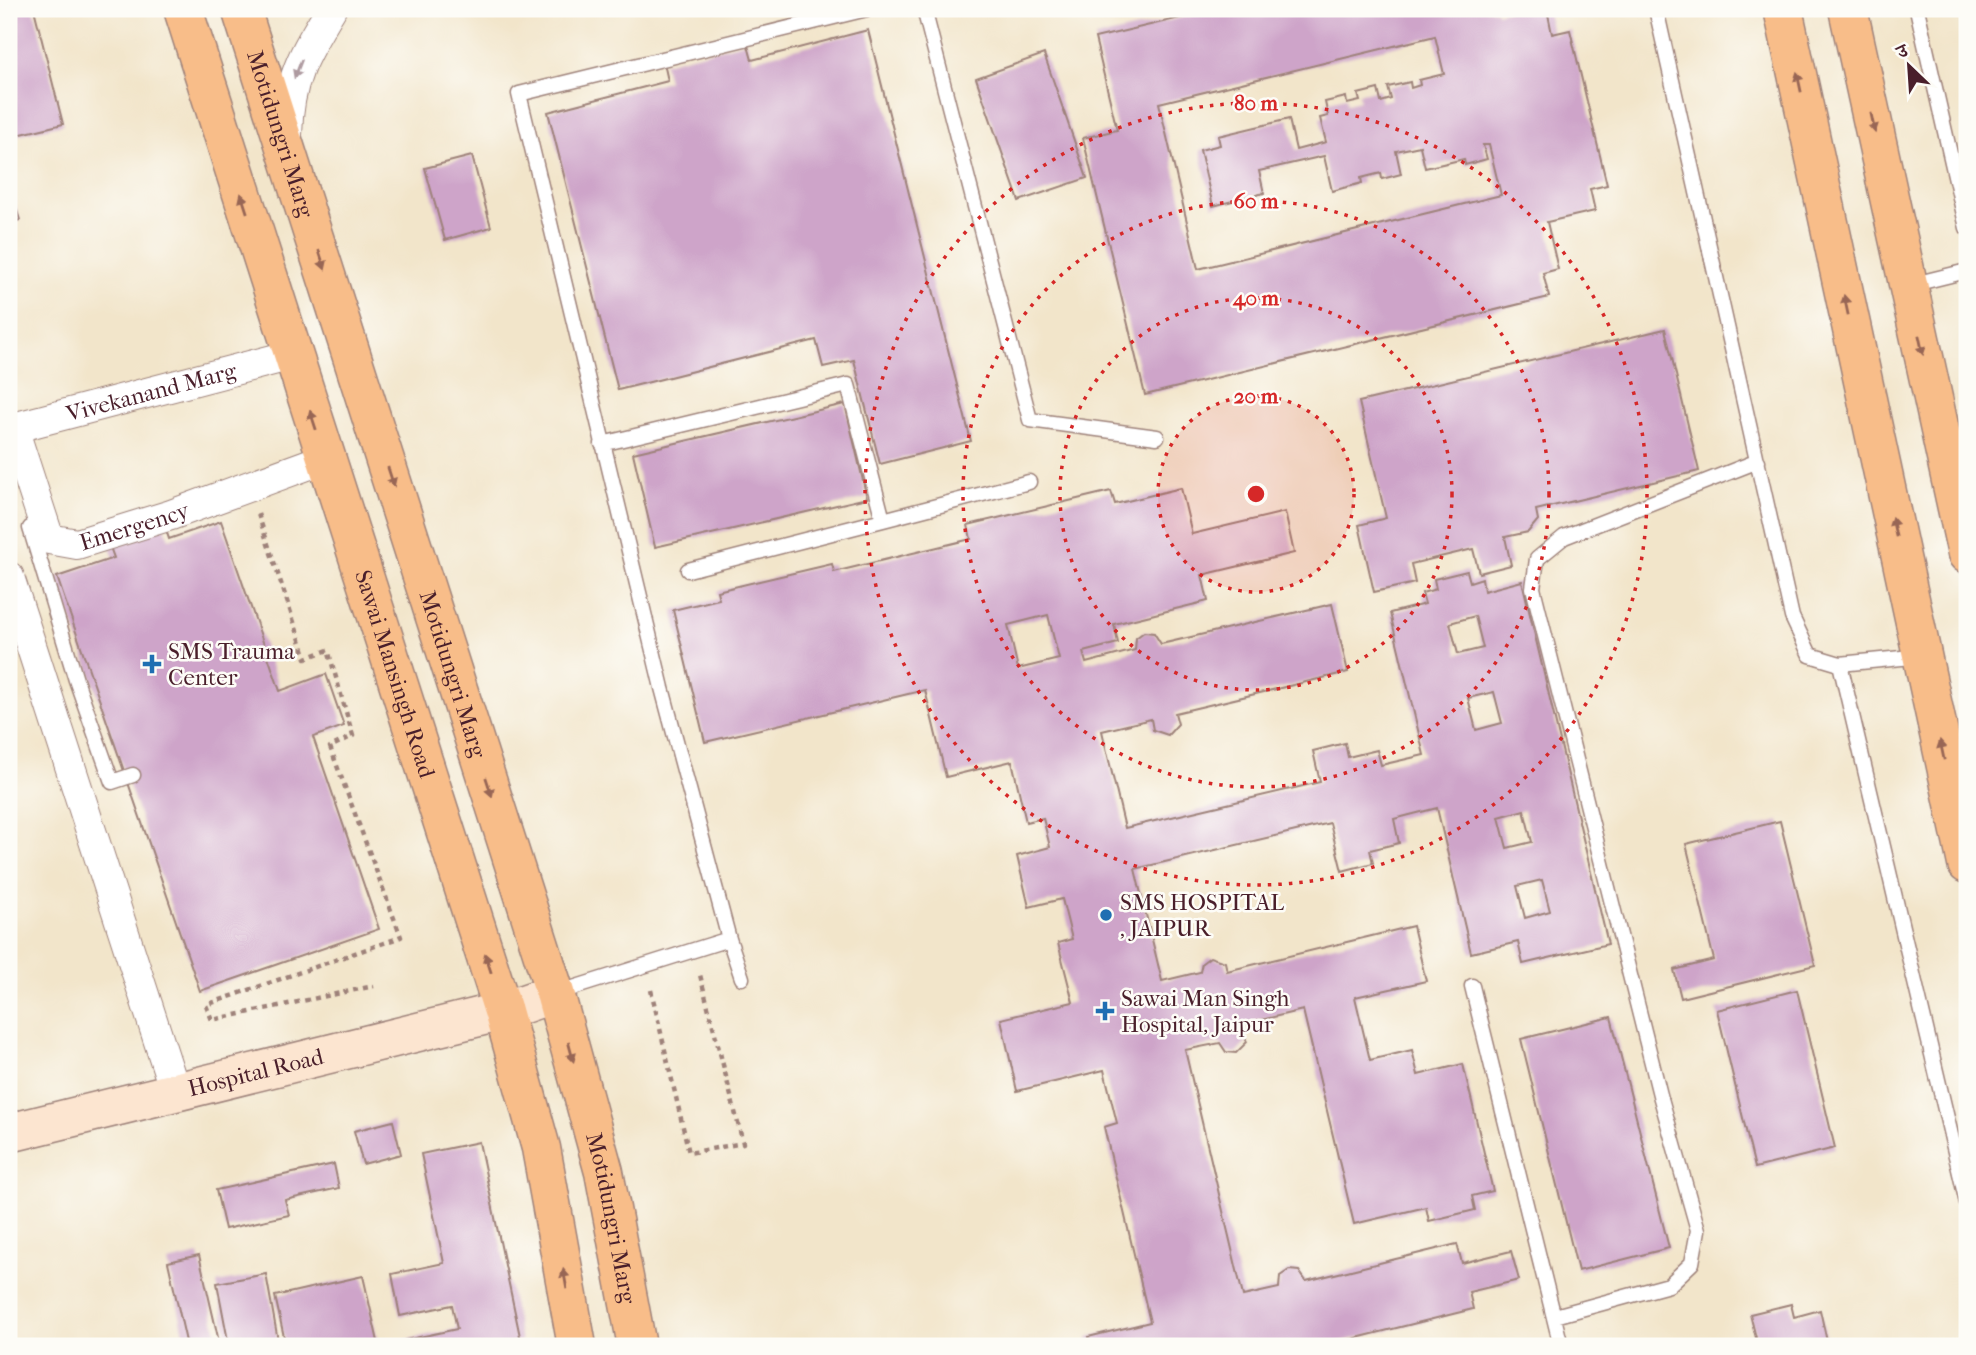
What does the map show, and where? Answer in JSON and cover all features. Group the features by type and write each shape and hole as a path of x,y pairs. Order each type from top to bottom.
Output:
{"main road":[{"name":"Sawai Mansingh Road","path":"183,9 503,1011 541,1148 577,1346"},
{"name":"Motidungri Marg","path":"241,9 555,993 604,1172 637,1346"},
{"path":"1783,9 1967,864"},
{"path":"1847,9 1967,554"}],"street":[{"path":"287,151 288,99 300,61 331,9"},
{"name":"Vivekanand Marg","path":"10,438 292,355"},
{"name":"Emergency","path":"10,438 49,539 77,544 249,487 326,458"},
{"path":"9,577 174,1091"},
{"name":"Hospital Road","path":"9,1133 503,1011 555,993"}],"lane":[{"path":"743,978 729,939 662,688 519,94 867,9"},
{"path":"924,9 1030,420 1157,437"},
{"path":"1656,9 1792,617 1810,655 1840,664 1922,656"},
{"path":"1917,9 1967,228"},
{"path":"1908,285 1967,271"},
{"path":"602,444 848,385 883,520"},
{"path":"10,438 76,680 112,782 133,775"},
{"path":"1555,1316 1669,1285 1692,1263 1698,1230 1660,1095 1533,588 1537,559 1564,537 1758,461"},
{"path":"688,570 1029,482"},
{"path":"1840,664 1967,1203"},
{"path":"555,993 729,939"},
{"path":"1472,986 1561,1346"}],"path":[{"path":"249,487 306,658 328,650 354,736 330,747 401,937 206,1005 212,1020 374,986"},
{"path":"651,990 690,1153 743,1143 694,950"}],"building":[{"path":"9,9 34,9 63,124 9,137"},
{"path":"1218,9 1496,9 1497,13 1513,9 1547,9 1552,34 1570,30 1607,185 1590,189 1595,211 1547,222 1558,269 1543,273 1549,297 1145,395 1083,138 1117,130 1095,38","holes":["1435,36 1444,74 1419,80 1420,85 1411,88 1410,82 1388,87 1391,99 1381,102 1378,89 1358,94 1360,101 1347,104 1346,97 1325,102 1328,116 1320,118 1326,142 1296,150 1289,119 1218,136 1220,145 1200,150 1213,206 1264,193 1259,171 1324,156 1332,191 1362,183 1361,178 1381,173 1382,179 1401,174 1396,151 1420,146 1425,168 1464,159 1465,165 1487,159 1483,145 1489,145 1501,195 1198,269 1159,103"]},
{"path":"868,30 971,441 880,464 854,360 823,367 816,340 618,390 548,112 668,81 664,63 747,42 752,60"},
{"path":"1044,54 1087,178 1019,201 976,78"},
{"path":"472,156 491,227 445,240 425,168"},
{"path":"9,186 20,220 9,223"},
{"path":"1665,329 1699,471 1536,510 1538,520 1528,532 1505,537 1511,565 1479,573 1473,549 1411,564 1415,583 1374,592 1359,525 1386,518 1359,402"},
{"path":"845,404 867,498 655,547 633,453"},
{"name":"SMS HOSPITAL , JAIPUR","path":"1181,488 1192,534 1285,512 1294,553 1202,575 1208,601 1114,624 1118,643 1083,652 1086,663 1135,650 1136,638 1144,632 1154,633 1161,644 1332,604 1348,672 1175,713 1178,724 1168,735 1153,730 1151,719 1102,731 1125,828 1320,782 1313,751 1345,743 1348,757 1377,750 1381,765 1424,755 1390,613 1425,604 1422,593 1436,589 1434,579 1467,571 1470,582 1482,578 1484,591 1522,581 1608,944 1523,964 1518,942 1471,953 1437,808 1394,819 1399,843 1370,850 1373,863 1342,871 1330,823 1135,869 1162,981 1200,972 1202,963 1210,957 1225,962 1227,971 1413,926 1426,981 1355,997 1370,1060 1412,1050 1418,1075 1463,1064 1493,1191 1472,1196 1475,1210 1429,1221 1426,1207 1354,1224 1303,1010 1240,1025 1247,1042 1236,1053 1226,1052 1220,1043 1185,1050 1243,1296 1279,1288 1280,1276 1289,1270 1299,1271 1306,1281 1457,1244 1462,1263 1511,1251 1519,1280 1469,1292 1473,1309 1324,1346 1090,1346 1088,1337 1150,1322 1104,1127 1117,1123 1104,1070 1017,1091 1001,1019 1073,1002 1058,943 1072,939 1062,899 1029,907 1017,856 1050,847 1043,818 1026,822 1012,761 946,777 925,690 705,742 673,610 719,599 717,591 832,564 834,572 971,539 968,525 1111,491 1115,504","holes":["1048,615 1059,659 1018,669 1008,625","1475,616 1483,648 1458,654 1450,623","1494,692 1502,723 1476,730 1468,698","1524,810 1532,842 1507,848 1499,817","1542,880 1550,911 1525,918 1517,886"]},
{"path":"158,505 169,539 221,521 280,691 326,674 344,726 313,737 379,929 200,991 57,577 114,558 102,525"},
{"path":"1780,821 1815,965 1681,998 1674,970 1714,960 1686,844"},
{"path":"1797,990 1835,1148 1755,1168 1717,1010"},
{"path":"1611,1017 1669,1248 1578,1271 1521,1039"},
{"path":"393,1121 401,1154 363,1164 354,1131"},
{"path":"479,1142 521,1341 498,1346 406,1346 405,1340 457,1329 452,1305 400,1316 392,1274 444,1263 421,1154"},
{"path":"334,1164 339,1188 285,1200 289,1215 225,1229 216,1190"},
{"path":"199,1255 220,1346 187,1346 168,1262"},
{"path":"266,1274 279,1346 229,1346 217,1283"},
{"path":"363,1276 379,1346 286,1346 275,1296"},
{"path":"1791,1304 1794,1317 1820,1310 1828,1346 1758,1346 1750,1314"}],"place":[{"name":"SMS Trauma Center","path":"152,664"},
{"name":"SMS HOSPITAL , JAIPUR","path":"1106,915"},
{"name":"Sawai Man Singh Hospital, Jaipur","path":"1105,1011"}]}
